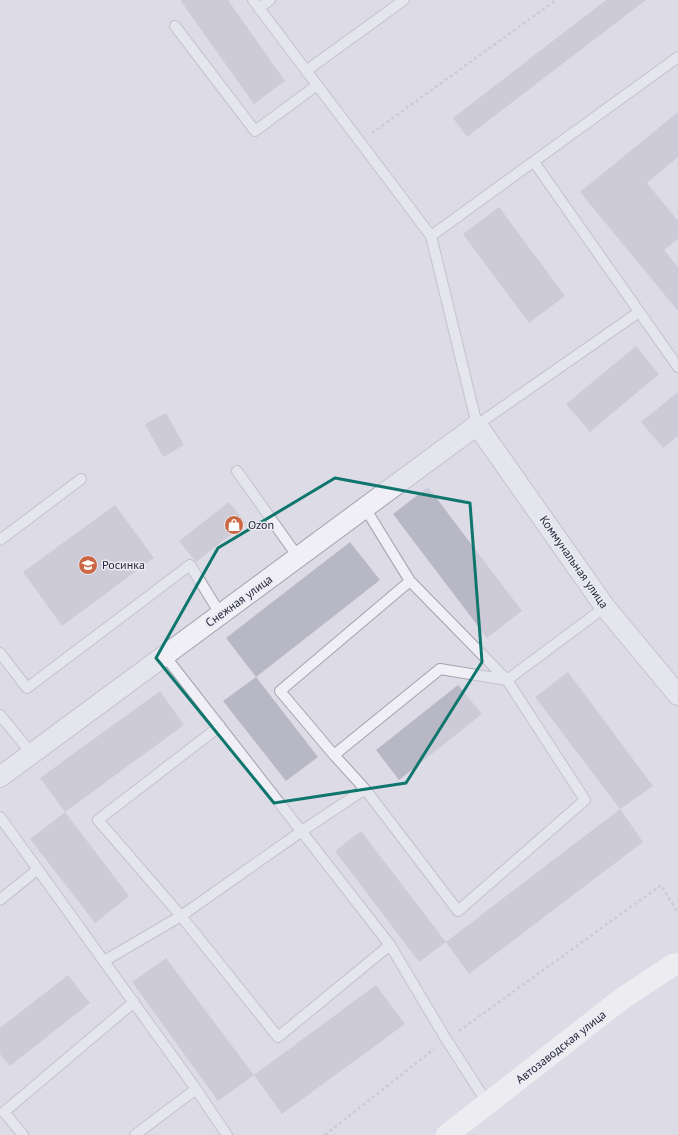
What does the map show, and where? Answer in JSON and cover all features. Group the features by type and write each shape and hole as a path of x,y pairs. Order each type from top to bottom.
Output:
{"main road":[{"name":"Автозаводская улица","path":"447,1135 623,998 673,964 678,964"}],"street":[{"name":"Снежная улица","path":"0,777 477,425"},
{"name":"Коммунальная улица","path":"477,425 605,606 678,695"}],"lane":[{"path":"270,0 256,4 431,236 477,425 639,312"},
{"path":"306,71 404,0"},
{"path":"175,26 255,131 317,85"},
{"path":"431,236 678,57"},
{"path":"534,162 678,367"},
{"path":"237,471 298,557"},
{"path":"0,540 81,479"},
{"path":"365,508 410,581 507,680 585,800 458,911 365,790 280,691 410,581"},
{"path":"0,653 27,688 190,565 221,614"},
{"path":"334,755 440,670 507,680 605,606"},
{"path":"165,656 390,945 446,1039 488,1104"},
{"path":"0,715 32,754"},
{"path":"220,726 98,820 181,916 278,1037 390,945"},
{"path":"104,961 181,916 302,831 365,790"},
{"path":"0,817 134,1002 227,1135"},
{"path":"0,900 38,869"},
{"path":"23,1135 2,1110 134,1002"},
{"path":"135,1135 196,1089"}],"path":[{"path":"359,142 556,0"},
{"path":"325,1135 446,1039 661,885 678,913"}],"highlighted area":[{"path":"335,478 470,503 482,662 406,783 274,803 156,658 218,548"}],"building":[{"path":"180,0 228,0 285,81 254,104"},
{"path":"606,0 646,0 467,137 453,118"},
{"path":"678,112 678,157 647,183 678,221 678,239 664,250 678,267 678,311 580,192"},
{"path":"499,207 565,296 529,323 463,234"},
{"path":"636,346 659,374 590,432 566,404"},
{"path":"678,392 678,436 663,448 641,422"},
{"path":"166,413 184,445 163,457 145,424"},
{"path":"428,487 522,611 487,638 393,514"},
{"path":"229,502 246,523 196,562 179,541"},
{"name":"Росинка","path":"115,505 154,558 62,626 23,572"},
{"path":"350,542 380,580 256,677 226,638"},
{"path":"568,672 653,786 620,809 535,697"},
{"path":"256,677 318,757 286,781 223,701"},
{"path":"458,685 482,714 399,780 376,750"},
{"path":"160,691 184,725 65,812 40,778"},
{"path":"620,809 643,842 469,974 446,942"},
{"path":"65,812 129,896 95,923 30,839"},
{"path":"361,831 446,942 419,962 335,851"},
{"path":"166,958 254,1075 218,1101 132,982"},
{"path":"68,975 90,1003 10,1066 0,1054 0,1028"},
{"path":"376,985 405,1024 282,1114 254,1075"}],"place":[{"name":"Ozon","path":"234,525"},
{"name":"Росинка","path":"88,565"}]}
